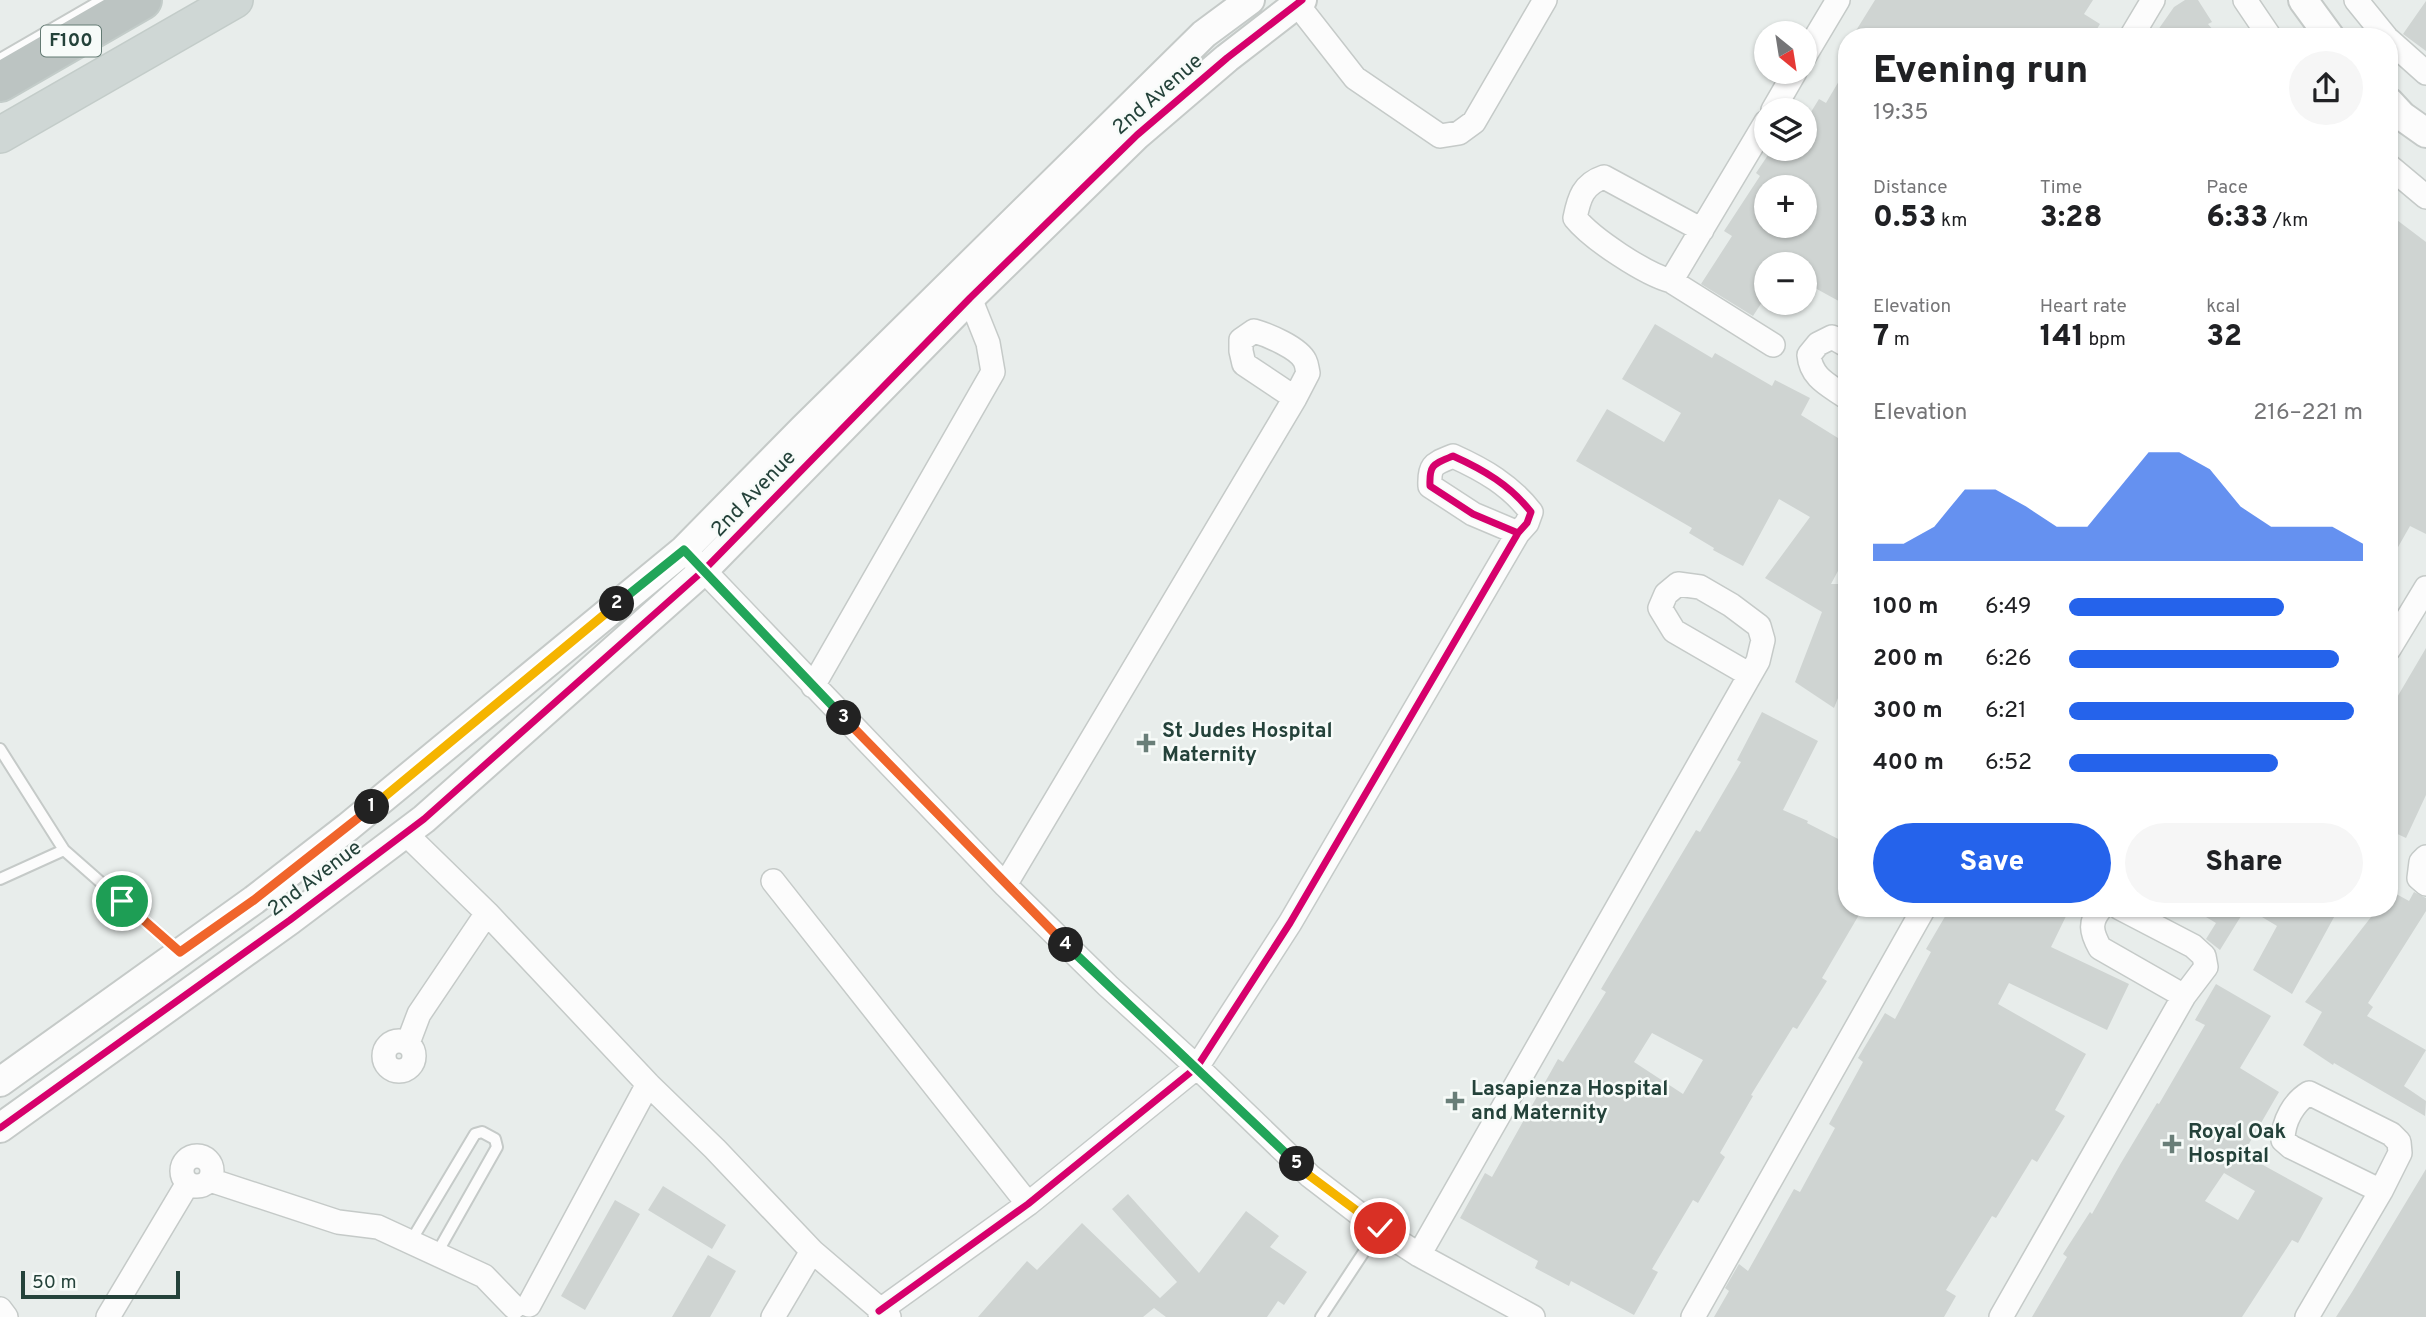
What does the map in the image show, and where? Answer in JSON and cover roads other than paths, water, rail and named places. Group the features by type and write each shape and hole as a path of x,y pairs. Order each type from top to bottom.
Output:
{"highway":[{"name":"F100","path":"0,82 142,0"}],"main road":[{"path":"0,135 235,0"}],"street":[{"name":"2nd Avenue","path":"0,1082 254,900 348,827 684,550 1204,34 1250,0"},
{"path":"1299,2 1355,78 1440,136 1459,133 1474,122 1545,0"},
{"path":"1817,35 1838,0"},
{"path":"2136,28 2152,0"},
{"path":"2245,0 2264,28"},
{"path":"2303,0 2323,28"},
{"path":"2356,0 2379,28"},
{"name":"2nd Avenue","path":"0,1128 406,834 538,720 705,570 970,298 1137,135 1227,58 1299,2"},
{"path":"2398,48 2426,73"},
{"path":"2398,112 2426,133"},
{"path":"1671,281 1754,142"},
{"path":"2398,174 2426,197"},
{"path":"1702,230 1604,177 1593,181 1579,196 1575,218 1584,229 1650,272 1671,281 1773,345"},
{"path":"813,686 993,372 988,343 970,298"},
{"path":"1838,340 1832,337 1818,344 1809,355 1810,367 1817,377 1838,391"},
{"path":"1005,885 1295,398"},
{"path":"406,834 487,913 648,1084 715,1149 812,1251 884,1314 1028,1204 1197,1067 1290,923 1518,533"},
{"path":"684,550 1005,885 1310,1176 1419,1255 1533,1317"},
{"path":"1419,1255 1758,661 1763,640 1759,626 1731,605 1700,587 1678,584 1666,594 1660,608 1674,631 1750,675"},
{"path":"2398,634 2426,588"},
{"path":"2426,857 2421,862 2419,878 2426,884"},
{"path":"774,881 1028,1204"},
{"path":"408,1043 419,1014 487,913"},
{"path":"1693,1317 1919,917"},
{"path":"2095,917 2091,923 2092,934 2100,948 2184,996"},
{"path":"2001,1317 2184,996 2206,967 2204,956 2193,946 2137,917"},
{"path":"108,1317 199,1182 338,1222 378,1227 484,1276 523,1312 648,1084"},
{"path":"2307,1317 2381,1191 2400,1153 2399,1142 2391,1134 2309,1093 2299,1099 2283,1130 2283,1140 2291,1147 2381,1191"},
{"path":"773,1317 812,1251"},
{"path":"0,1309 6,1317"}],"lane":[{"path":"0,59 102,0"},
{"path":"0,749 64,850 180,952"},
{"path":"0,879 64,850"},
{"path":"411,1241 475,1134 482,1132 495,1139 497,1147 437,1253"},
{"path":"1321,1317 1380,1228"}],"place":[{"name":"St Judes Hospital Maternity","path":"1146,743"},
{"name":"Lasapienza Hospital and Maternity","path":"1455,1101"},
{"name":"Royal Oak Hospital","path":"2172,1144"}]}
